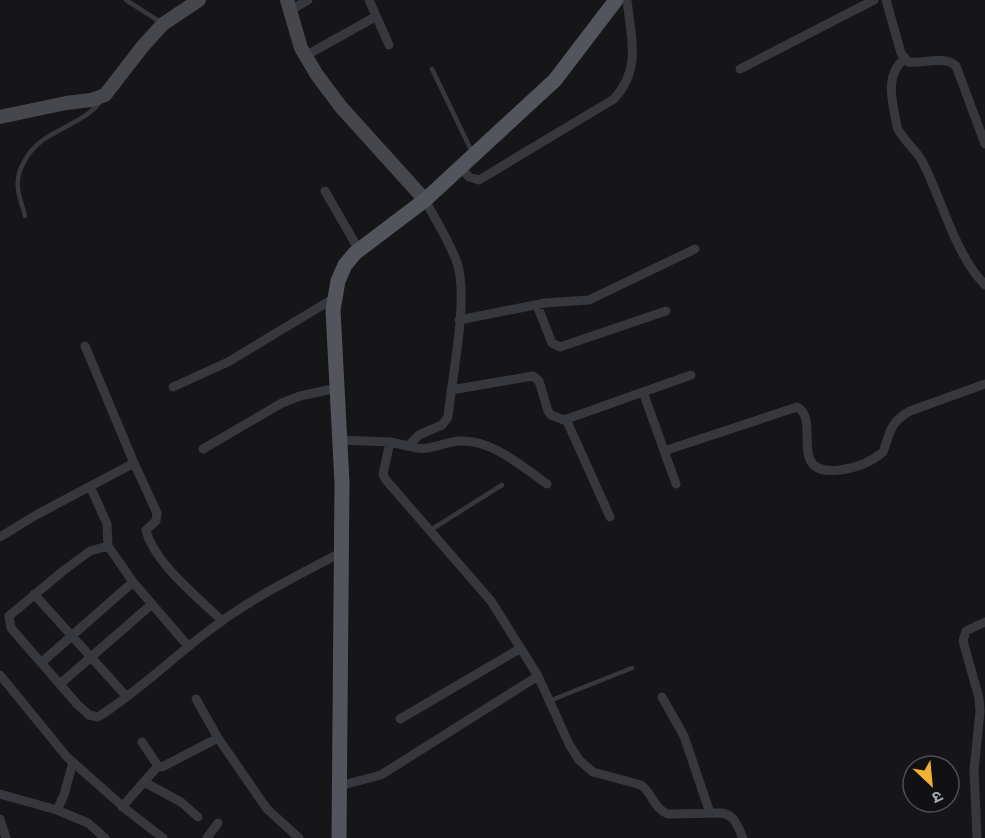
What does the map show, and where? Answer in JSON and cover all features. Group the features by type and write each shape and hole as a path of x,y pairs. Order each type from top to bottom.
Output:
{"main road":[{"path":"339,838 342,483 333,310 338,281 345,265 360,250 425,200 555,80 616,0"}],"street":[{"path":"0,117 92,100 105,95 163,24 199,0"},
{"path":"308,0 288,5 305,56 341,107 425,200 459,268 461,300 446,422 420,435 408,446"},
{"path":"369,0 389,45"},
{"path":"461,168 469,177 479,180 614,99 626,84 633,65 627,0"},
{"path":"740,69 874,0"},
{"path":"886,0 904,58 908,62 942,60 956,66 985,144"},
{"path":"305,56 375,17"},
{"path":"904,58 896,65 890,81 897,127 921,159 938,200 973,271 985,285"},
{"path":"326,191 360,250"},
{"path":"459,320 537,305 589,300 695,249"},
{"path":"173,387 228,362 336,297"},
{"path":"537,305 552,343 560,347 666,311"},
{"path":"85,346 157,513 156,521 146,530 154,549 165,564 222,621"},
{"path":"451,390 533,376 539,381 548,411 556,417 566,419 691,375"},
{"path":"664,450 797,407 805,416 806,443 809,459 813,465 828,471 850,468 870,461 883,452 892,424 899,417 985,384"},
{"path":"203,449 282,403 300,396 337,388"},
{"path":"643,392 676,484"},
{"path":"566,419 610,517"},
{"path":"340,440 390,442 427,449 460,441 479,444 490,447 514,461 547,484"},
{"path":"390,442 383,474 429,531 491,601 538,676 579,760 593,772 641,785 647,789 661,812 730,815 735,819 743,838"},
{"path":"0,537 134,463"},
{"path":"90,486 106,524 108,546 133,582 188,646"},
{"path":"108,546 90,551 9,616 11,628 89,715 95,717 126,696 222,621 263,594 342,552"},
{"path":"42,662 133,582"},
{"path":"34,594 126,696"},
{"path":"60,684 152,604"},
{"path":"978,838 974,770 980,711 979,698 963,641 966,631 985,622"},
{"path":"400,719 521,648"},
{"path":"0,675 73,762 122,807 163,838"},
{"path":"339,786 381,775 538,676"},
{"path":"662,697 684,736 710,813"},
{"path":"196,699 218,738 267,809 298,838"},
{"path":"122,807 158,766 167,765 218,738"},
{"path":"142,742 158,766"},
{"path":"59,808 73,762"},
{"path":"144,782 181,802 198,817"},
{"path":"0,794 59,808 88,823 105,838"},
{"path":"0,819 6,838"},
{"path":"207,838 218,823"}],"lane":[{"path":"126,0 163,24"},
{"path":"432,69 474,156"},
{"path":"25,216 18,189 19,171 28,152 44,137 93,111 105,95"},
{"path":"429,531 502,485"},
{"path":"549,701 632,668"}]}
